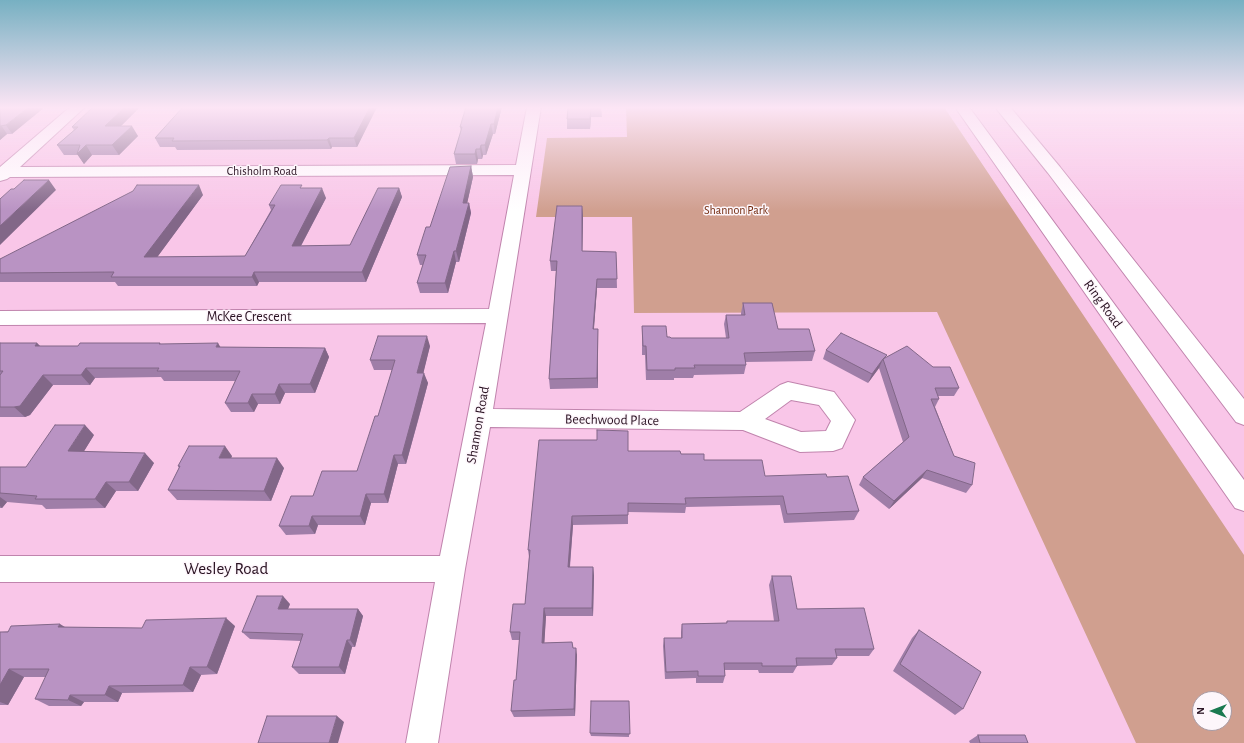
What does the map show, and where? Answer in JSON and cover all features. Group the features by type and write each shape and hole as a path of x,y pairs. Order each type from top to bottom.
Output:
{"main road":[{"path":"2,173 38,142"},
{"name":"Shannon Road","path":"422,743 451,569 480,418 528,142"},
{"name":"Ring Road","path":"987,142 1244,500"},
{"path":"1031,142 1059,176 1244,416"},
{"name":"Chisholm Road","path":"2,173 523,170"},
{"name":"McKee Crescent","path":"0,318 497,316"},
{"name":"Beechwood Place","path":"480,418 744,421"},
{"name":"Wesley Road","path":"0,569 451,569"}],"green space":[{"name":"Shannon Park","path":"546,142 967,142 1244,555 1244,743 1136,743 937,312 634,313 632,217 536,217"}],"building":[{"path":"61,142 116,142 112,145 86,145 77,154 80,145 57,145"},
{"path":"458,142 486,142 485,145 481,145 480,149 476,149 475,154 454,154"},
{"path":"471,166 463,203 469,203 456,251 454,251 445,283 417,283 426,255 417,255 426,227 430,227 450,167"},
{"path":"24,180 49,180 0,226 0,199"},
{"path":"137,185 199,185 144,257 245,256 275,205 269,205 281,185 302,185 300,188 322,188 292,246 350,245 378,188 399,188 362,272 254,272 252,277 111,277 114,272 0,273 0,259 133,191"},
{"path":"557,206 582,206 582,251 616,252 617,279 597,279 593,329 598,329 597,378 549,379 557,261 550,261"},
{"path":"743,303 772,303 778,329 809,329 815,351 744,353 746,365 694,365 695,368 647,370 646,346 643,346 642,326 666,326 667,337 671,338 729,338 726,315 745,315"},
{"path":"841,333 887,355 872,374 826,350"},
{"path":"378,336 427,336 417,373 424,373 414,411 402,455 394,455 384,494 366,494 360,516 312,516 309,526 279,526 291,496 313,496 322,471 357,471 375,416 378,416 395,360 370,360"},
{"path":"0,343 37,343 35,346 78,346 80,343 218,343 216,347 325,348 310,384 279,384 275,394 252,394 248,403 225,403 240,371 157,371 159,368 86,368 81,375 43,375 20,406 0,407 0,375 3,371 0,371"},
{"path":"907,346 933,367 950,367 959,388 935,388 939,399 931,399 954,456 975,463 972,485 927,470 894,501 863,477 909,437 883,359"},
{"path":"55,425 85,425 68,451 145,453 129,482 106,482 95,499 35,499 37,496 0,493 0,467 26,467"},
{"path":"597,430 628,431 628,451 680,451 681,454 704,454 704,460 762,460 765,476 826,474 827,477 848,476 859,511 787,514 783,496 685,498 686,504 628,503 628,515 572,516 568,567 593,567 592,608 544,608 542,643 572,642 573,648 576,648 574,709 511,711 514,680 516,680 520,632 510,632 513,604 525,604 530,550 528,550 539,440 597,440"},
{"path":"189,446 225,446 219,458 277,458 264,491 168,490 180,466 178,466"},
{"path":"772,576 791,576 797,609 864,608 874,649 835,649 837,658 796,658 797,666 762,666 762,663 724,663 725,676 698,676 698,671 666,672 664,638 682,638 682,624 727,623 727,621 779,621"},
{"path":"257,596 283,596 278,609 358,609 350,640 347,640 339,667 292,667 303,634 242,632"},
{"path":"226,618 207,667 190,667 183,685 109,686 105,695 70,695 68,700 35,699 49,669 9,669 0,685 0,632 8,632 11,626 60,624 58,627 142,628 146,620"},
{"path":"919,630 981,672 963,709 900,664"},
{"path":"591,701 629,701 630,734 590,733"},
{"path":"267,716 337,716 329,743 258,743"},
{"path":"978,735 1025,735 1028,743 980,743"}]}
